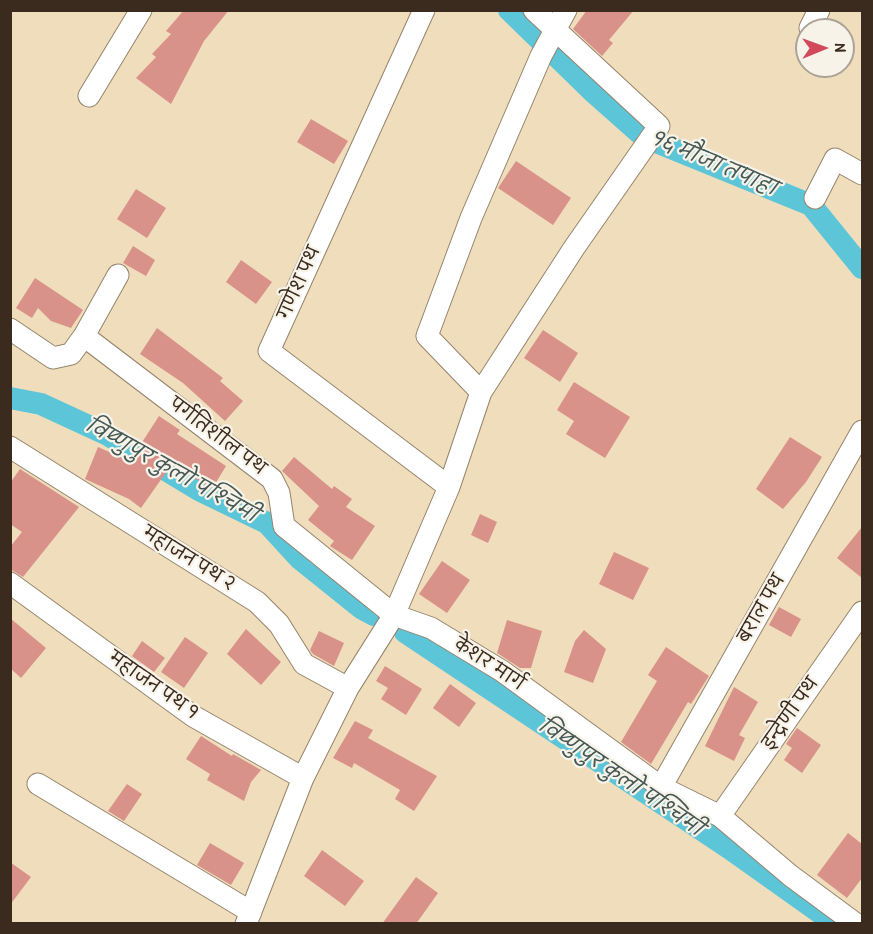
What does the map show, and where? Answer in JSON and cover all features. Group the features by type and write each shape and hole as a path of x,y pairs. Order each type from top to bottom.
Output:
{"street":[{"path":"89,96 141,10"},
{"name":"गणेश पथ","path":"424,10 269,351 449,487"},
{"path":"38,784 248,918 303,778 348,688 394,615 449,487 481,392 659,126 555,32 534,10"},
{"path":"481,392 427,336 471,218 542,56 566,10"},
{"path":"815,198 835,159 862,174"},
{"path":"10,329 52,358 71,354 84,336 118,275"},
{"name":"पर्गतिशील पथ","path":"84,336 272,479 279,493 284,526 394,615"},
{"name":"बराल पथ","path":"661,787 862,430"},
{"name":"महाजन पथ २","path":"10,447 257,602 279,624 304,664 348,688"},
{"name":"महाजन पथ १","path":"10,583 193,716 303,778"},
{"name":"इन्द्रेणी पथ","path":"720,816 862,612"},
{"name":"केशर मार्ग","path":"394,615 431,628 502,671 661,787 720,816 791,876 856,924"}],"building":[{"path":"184,10 229,10 204,41 171,104 136,78 156,57 152,54 171,34 166,31"},
{"path":"587,10 634,10 609,40 613,43 602,56 573,29"},
{"path":"311,119 348,141 334,164 297,142"},
{"path":"516,161 571,198 553,225 498,188"},
{"path":"136,189 166,208 147,238 117,219"},
{"path":"133,246 155,260 146,276 123,263"},
{"path":"241,260 272,282 256,304 226,282"},
{"path":"35,278 83,310 71,328 51,321 38,308 32,318 16,308"},
{"path":"157,328 223,378 220,381 243,401 225,421 183,383 140,354"},
{"path":"543,330 578,353 560,382 524,358"},
{"path":"574,382 630,417 605,458 566,434 574,421 557,410"},
{"path":"159,416 180,430 177,434 226,466 212,489 172,464 141,508 129,499 85,479 98,447 130,461"},
{"path":"790,437 822,457 806,482 783,509 756,489"},
{"path":"294,457 332,489 334,486 352,499 346,507 375,526 352,560 330,546 334,541 308,520 319,506 282,471"},
{"path":"20,469 79,507 23,577 10,569 10,547 22,532 10,524 10,483"},
{"path":"480,514 497,522 488,543 471,535"},
{"path":"862,527 862,578 837,558"},
{"path":"614,552 649,568 633,600 599,584"},
{"path":"442,561 470,580 447,613 419,594"},
{"path":"779,607 801,619 791,637 769,625"},
{"path":"10,618 46,648 21,678 10,668"},
{"path":"507,620 542,631 531,668 520,668 497,653"},
{"path":"246,629 281,662 261,685 227,654"},
{"path":"584,630 606,649 593,683 564,672 575,641"},
{"path":"319,631 344,643 334,666 310,650"},
{"path":"185,637 208,653 184,688 161,672"},
{"path":"142,641 165,658 154,672 132,656"},
{"path":"666,647 709,676 691,704 688,702 651,764 621,742 657,681 648,675"},
{"path":"385,666 422,689 406,715 381,699 388,688 376,681"},
{"path":"450,684 476,703 459,727 433,708"},
{"path":"734,687 758,702 739,735 745,738 734,761 705,746"},
{"path":"355,721 373,730 368,738 437,776 414,811 395,799 400,790 354,763 352,768 333,758"},
{"path":"797,728 821,745 802,773 784,760 792,748 786,744"},
{"path":"201,736 232,756 233,754 261,770 251,782 244,801 207,780 210,774 186,759"},
{"path":"127,784 142,794 124,821 108,811"},
{"path":"848,833 862,844 862,878 847,898 817,875"},
{"path":"210,843 244,863 231,885 197,865"},
{"path":"322,850 364,881 345,906 304,876"},
{"path":"10,862 31,877 10,905"},
{"path":"416,877 438,893 416,924 382,924"}],"waterway":[{"name":"१६ मौजा तपाहा","path":"509,10 592,91 644,137 811,205 862,268"},
{"name":"विष्णुपुर कुलो पश्चिमी","path":"10,398 41,404 108,435 199,490 267,523 300,559 361,608 374,615"},
{"name":"विष्णुपुर कुलो पश्चिमी","path":"405,632 729,848 836,924"}]}
